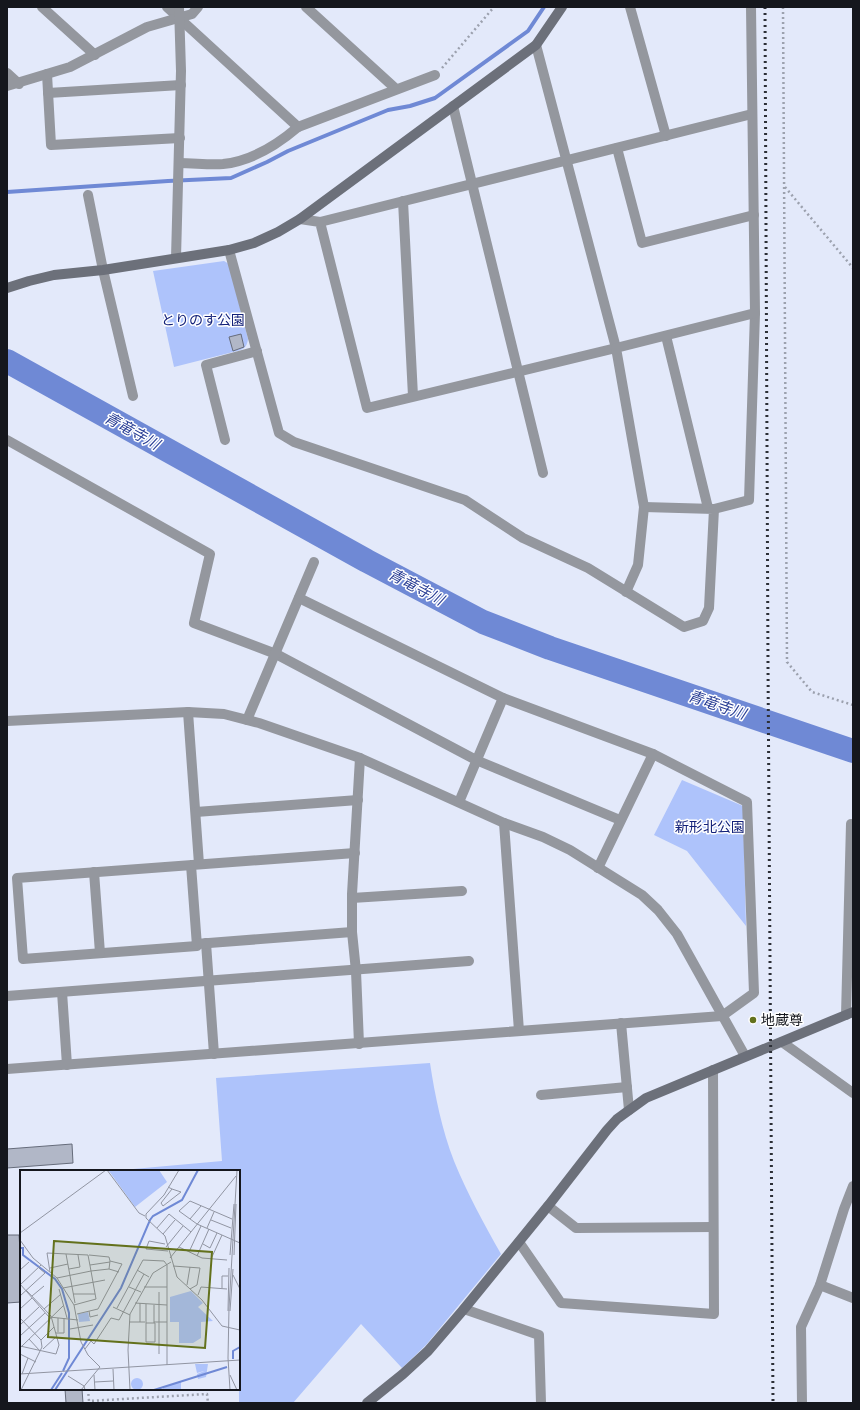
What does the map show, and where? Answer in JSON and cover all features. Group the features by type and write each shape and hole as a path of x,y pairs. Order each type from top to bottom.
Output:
{"street":[{"path":"42,7 95,55"},
{"path":"167,7 298,127"},
{"path":"176,258 181,84 179,7"},
{"path":"7,86 19,84 70,67 147,27 192,14 198,7"},
{"path":"306,7 396,89"},
{"path":"7,288 54,275 103,270 229,250 254,243 278,232 300,219 536,45 562,7"},
{"path":"630,7 666,136"},
{"path":"644,507 711,508 749,500 755,313 751,7"},
{"path":"536,45 616,348 644,507 638,565 626,592"},
{"path":"7,72 19,84"},
{"path":"47,74 51,145 180,138"},
{"path":"179,163 222,164 239,161 261,152 282,140 298,127 396,89 435,76"},
{"path":"48,93 181,84"},
{"path":"452,106 542,473"},
{"path":"300,219 320,222 752,114"},
{"path":"617,148 642,243 754,216"},
{"path":"88,195 103,270 133,396"},
{"path":"402,202 413,396"},
{"path":"320,222 368,408 755,313"},
{"path":"229,250 279,433 294,442 465,500 523,538 588,568 684,627 702,621 709,608 711,508 666,336"},
{"path":"225,440 206,365 257,351"},
{"path":"7,440 210,554 194,622 276,654 476,760 620,820"},
{"path":"247,720 314,562"},
{"path":"7,1069 722,1016 754,993 747,802 653,754 503,698 299,598"},
{"path":"458,802 503,698"},
{"path":"188,712 196,812 195,864 201,944 209,981 214,1054"},
{"path":"7,721 188,712 224,714 259,723 360,758 504,823 544,838 570,850 642,895 658,910 677,934 744,1056"},
{"path":"598,868 653,754"},
{"path":"359,1044 356,971 352,932 352,898 360,758"},
{"path":"196,812 358,800"},
{"path":"504,823 519,1031"},
{"path":"367,1403 403,1374 428,1351 519,1242 617,1119 646,1098 849,1013 851,824 853,825"},
{"path":"352,932 201,944 197,946 23,959 17,878 355,853"},
{"path":"94,872 100,953"},
{"path":"352,898 462,891"},
{"path":"7,996 469,962"},
{"path":"62,992 67,1065"},
{"path":"621,1023 629,1110"},
{"path":"782,1042 853,1093"},
{"path":"519,1242 561,1303 714,1314 713,1070"},
{"path":"541,1095 627,1087"},
{"path":"802,1403 801,1327 820,1285 848,1211 853,1186"},
{"path":"548,1206 576,1228 713,1227"},
{"path":"820,1285 853,1298"},
{"path":"464,1309 539,1335 541,1403"}],"path":[{"path":"435,76 494,7"},
{"path":"783,7 787,662 812,692 853,705"},
{"path":"784,187 853,268"},
{"path":"88,1390 89,1401 207,1394 208,1403"}],"green space":[{"name":"とりのす公園","path":"224,261 229,264 248,339 247,344 239,350 174,367 153,271"},
{"name":"新形北公園","path":"682,780 743,806 746,926 687,851 654,835"},
{"path":"430,1063 439,1113 454,1161 464,1185 501,1254 426,1345 402,1368 361,1324 293,1403 239,1403 240,1170 122,1170 222,1161 216,1078"}],"building":[{"path":"241,334 244,347 233,351 229,337"},
{"path":"72,1144 73,1163 7,1168 7,1149"},
{"path":"7,1235 19,1235 20,1302 7,1303"},
{"path":"65,1390 82,1390 83,1403 66,1403"}],"waterway":[{"path":"7,192 231,178 288,151 388,110 410,106 435,98 528,31 544,7"},
{"name":"青竜寺川","path":"7,361 367,561 483,622 550,648 853,751"}],"railway":[{"path":"765,7 773,1403"}],"place":[{"name":"地蔵尊","path":"753,1020"}]}
